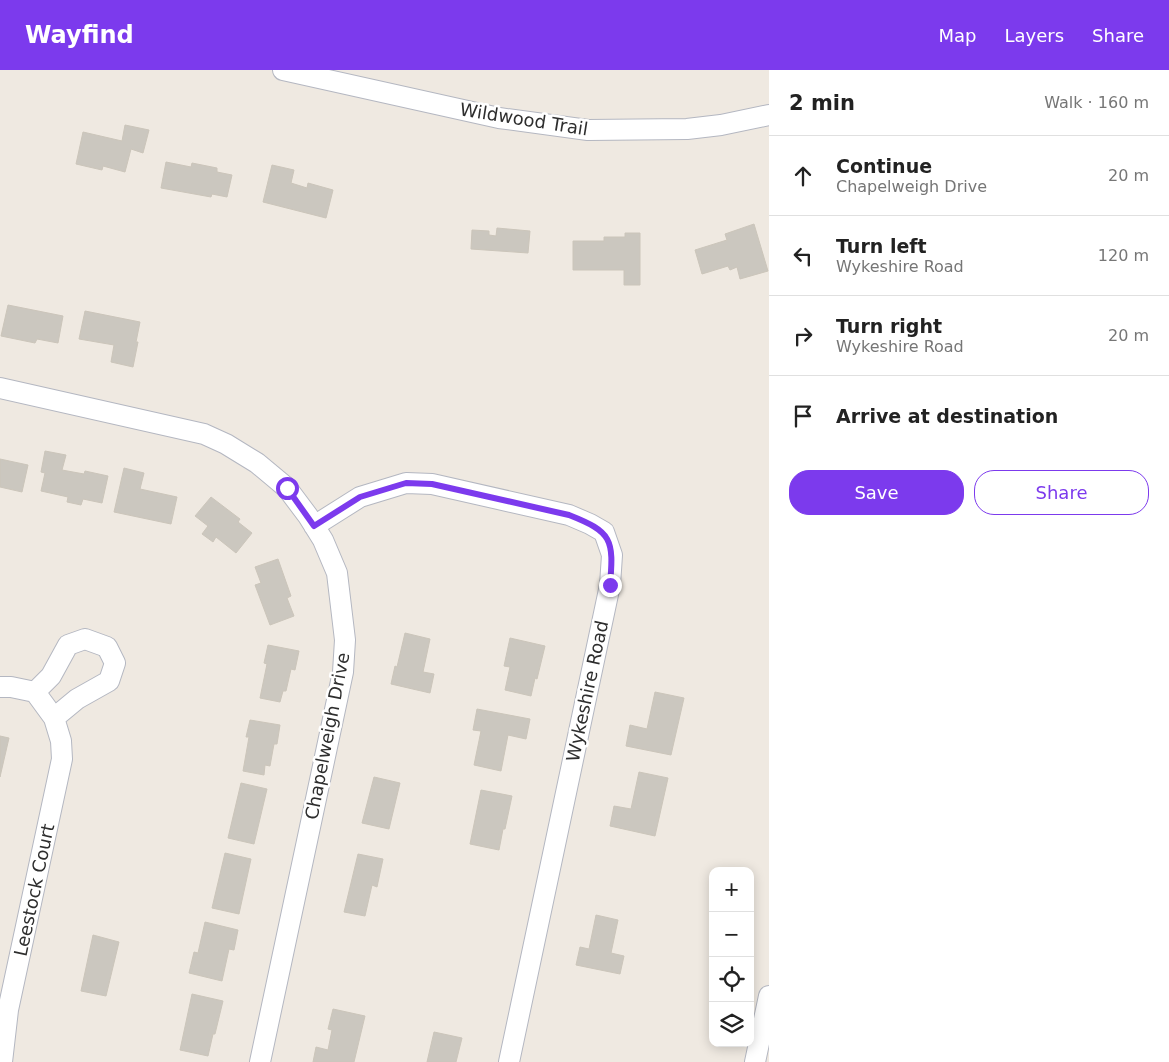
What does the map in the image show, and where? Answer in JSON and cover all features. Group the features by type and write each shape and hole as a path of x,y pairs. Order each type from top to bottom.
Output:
{"street":[{"name":"Wildwood Trail","path":"282,70 499,118 588,130 687,129 769,115"},
{"name":"Chapelweigh Drive","path":"0,388 204,434 226,444 257,463 287,488 323,540 336,573 345,640 343,672 260,1062"},
{"name":"Wykeshire Road","path":"314,526 360,497 406,483 432,484 569,515 604,532 607,540 612,555 610,585 509,1062"},
{"path":"0,687 12,687 34,692 51,676 68,645 85,639 107,647 115,663 109,682 77,699 54,718"},
{"name":"Leestock Court","path":"2,1062 8,1010 62,760 61,741 54,718 34,692"},
{"path":"755,1062 769,996"}],"building":[{"path":"125,125 149,130 143,153 131,149 125,172 103,166 102,170 76,164 83,132 122,141"},
{"path":"166,162 191,167 192,163 217,168 217,172 232,175 227,197 212,194 211,197 161,188"},
{"path":"272,165 294,170 291,183 307,188 308,183 333,190 326,218 263,202"},
{"path":"754,224 768,271 740,279 737,267 730,270 728,266 702,274 695,250 727,240 725,234"},
{"path":"497,228 530,231 528,253 471,249 472,230 489,231 489,235 496,236"},
{"path":"625,233 640,233 640,285 624,285 624,270 573,270 573,241 604,241 604,237 625,237"},
{"path":"8,305 63,316 58,343 37,339 35,343 1,336"},
{"path":"85,311 140,322 133,367 111,362 114,345 79,339"},
{"path":"45,451 66,455 62,470 84,474 85,471 108,476 102,503 83,499 81,505 67,502 68,497 41,491 45,473 41,472"},
{"path":"0,459 28,465 22,492 0,487"},
{"path":"124,468 144,473 140,489 177,497 171,524 114,512"},
{"path":"211,497 240,519 238,522 252,533 236,553 216,537 213,542 202,534 208,526 195,516"},
{"path":"278,559 291,596 287,598 294,616 270,625 255,585 261,583 255,567"},
{"path":"405,633 430,639 423,672 434,674 430,693 391,684"},
{"path":"510,638 545,646 531,696 505,690 510,667 504,666"},
{"path":"268,645 299,651 295,670 291,669 286,691 283,691 280,702 260,698 267,664 264,663"},
{"path":"655,692 684,698 671,755 626,746 630,725 647,729"},
{"path":"477,709 530,719 526,739 508,735 501,771 474,765 481,731 473,730"},
{"path":"250,720 280,725 277,744 274,744 270,766 265,765 264,775 243,771 249,737 246,737"},
{"path":"0,736 9,738 0,777"},
{"path":"639,772 668,778 655,836 610,826 614,806 631,809"},
{"path":"374,777 400,783 389,829 362,823"},
{"path":"241,783 267,789 254,844 228,838"},
{"path":"481,790 512,796 499,850 470,844"},
{"path":"225,853 251,859 239,914 212,908"},
{"path":"358,854 383,859 377,887 372,885 365,916 344,912"},
{"path":"596,915 618,920 611,953 624,956 620,974 576,965 580,947 589,949"},
{"path":"205,922 238,930 234,950 229,949 222,981 189,973 194,952 198,953"},
{"path":"93,935 119,942 106,996 81,991"},
{"path":"192,994 223,1001 208,1056 180,1050"},
{"path":"333,1009 365,1016 354,1062 313,1062 316,1047 328,1050 332,1030 328,1029"},
{"path":"434,1032 462,1038 456,1062 427,1062"}],"route":[{"path":"287,488 314,526 360,497 406,483 432,484 569,515 604,532 612,555 610,585"}]}
